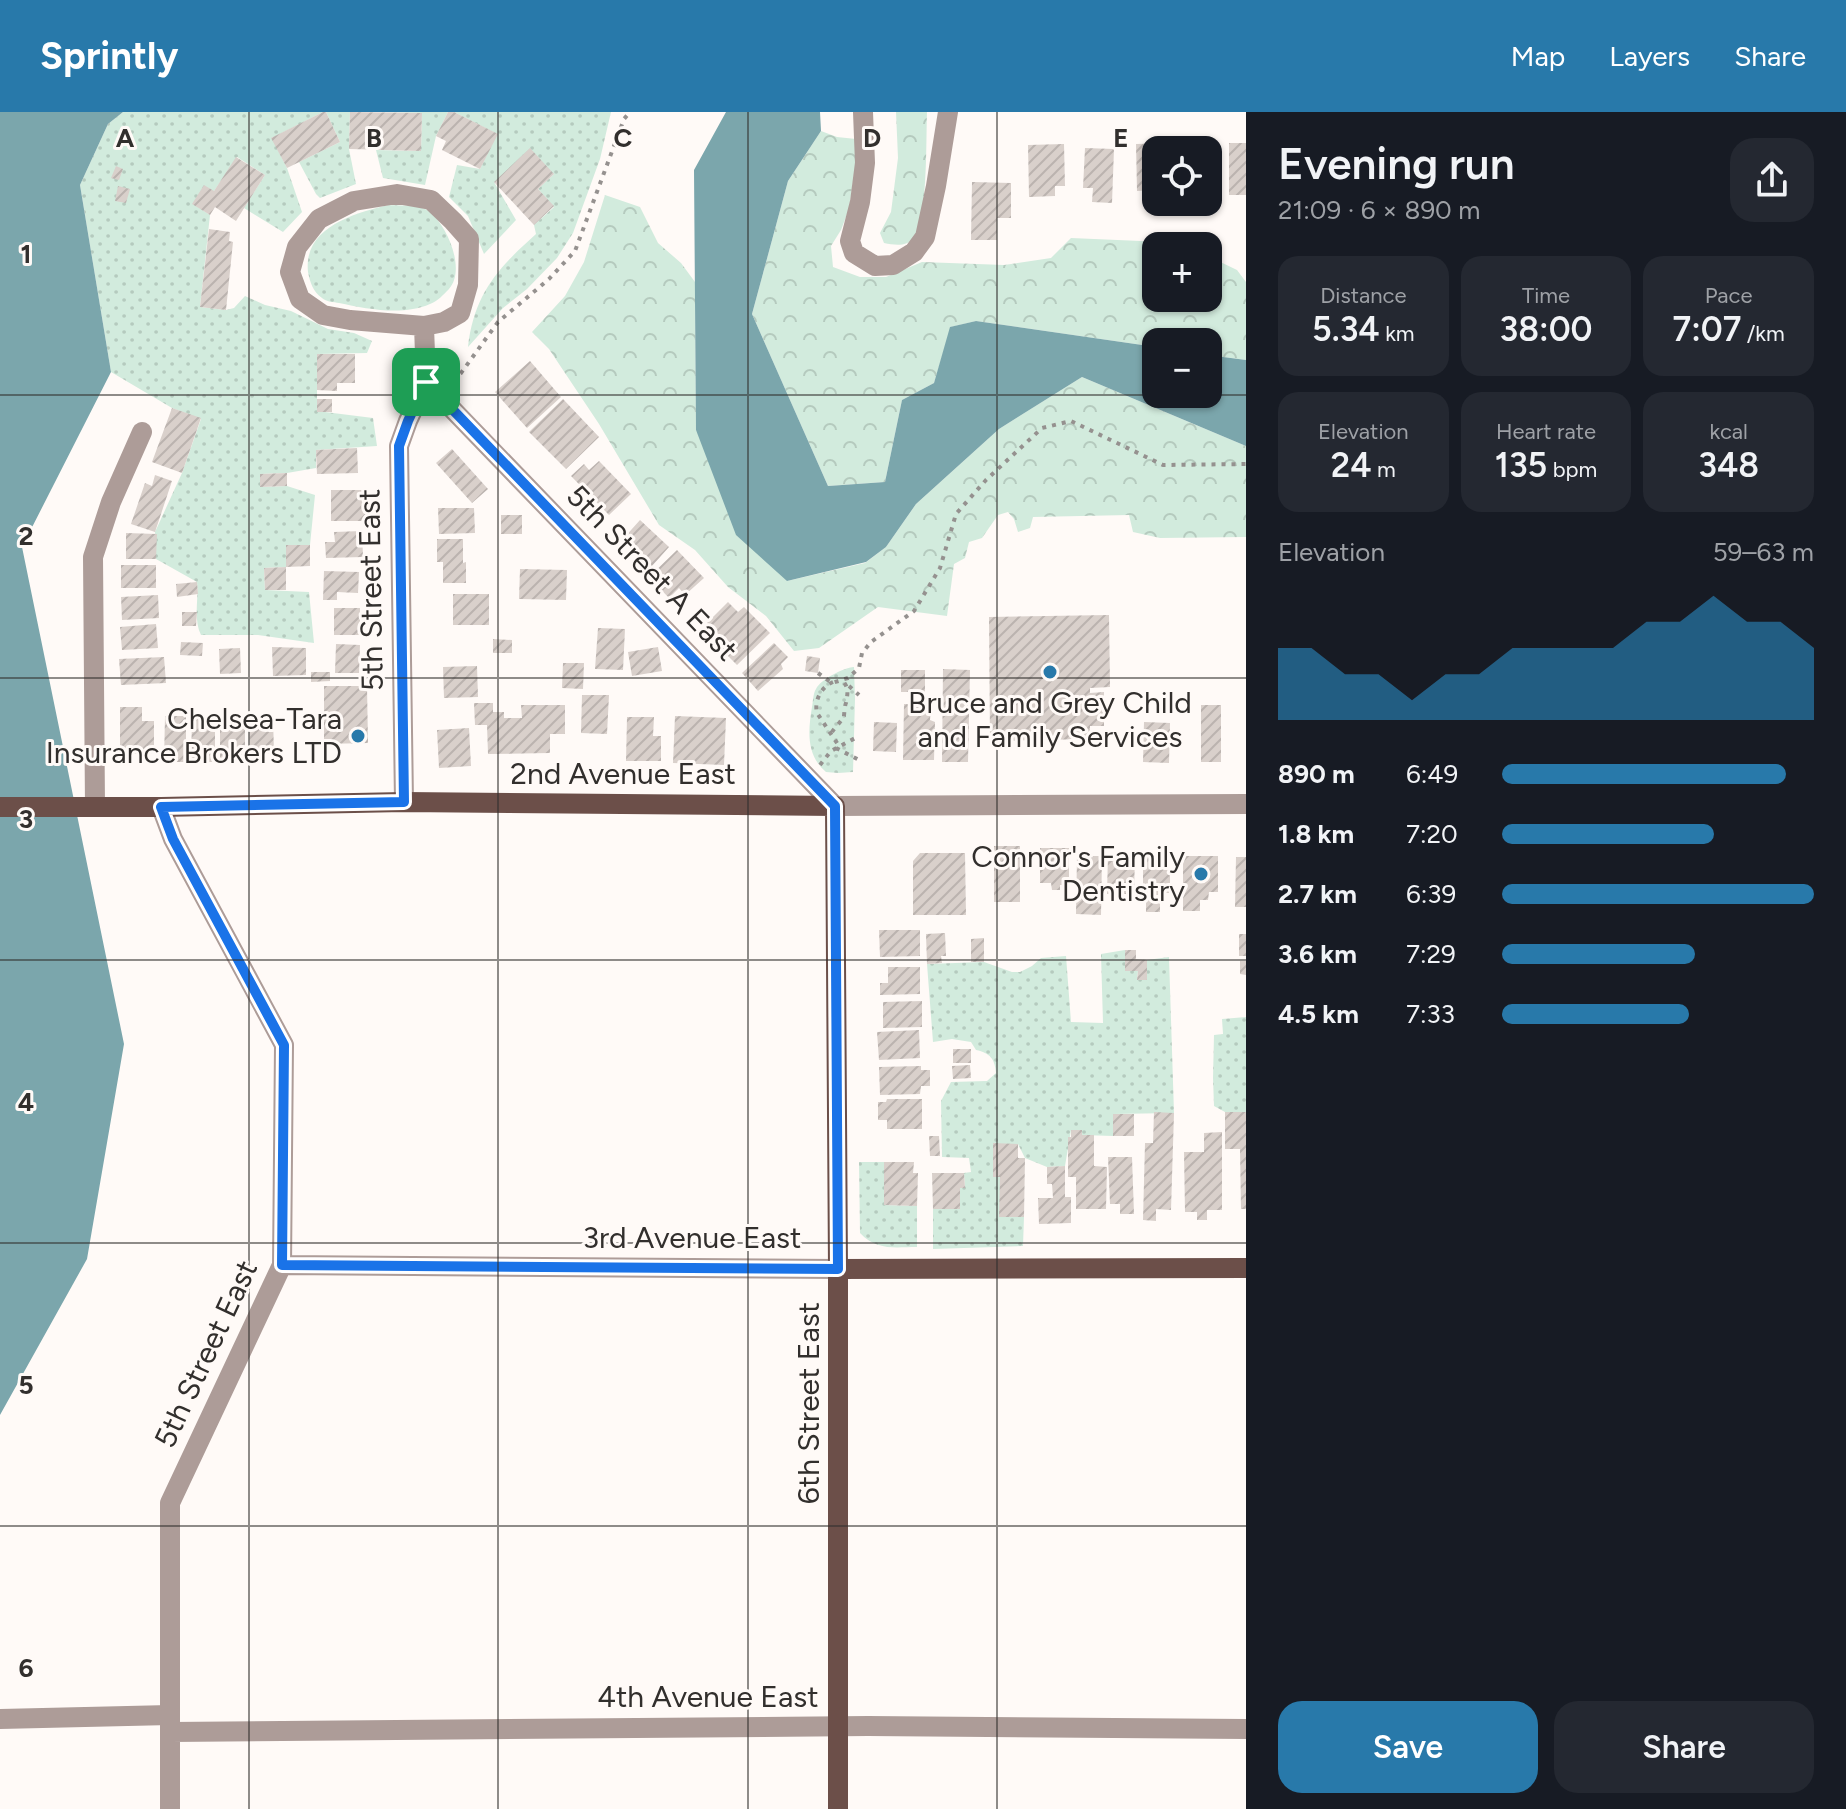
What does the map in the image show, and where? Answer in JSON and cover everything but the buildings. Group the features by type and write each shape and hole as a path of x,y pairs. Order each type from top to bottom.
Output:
{"main road":[{"name":"2nd Avenue East","path":"0,807 404,802 835,806"},
{"name":"6th Street East","path":"835,806 838,1809"},
{"name":"3rd Avenue East","path":"838,1269 1246,1268"}],"street":[{"path":"863,112 865,163 860,202 850,241 854,253 875,266 893,265 914,252 925,237 948,112"},
{"path":"397,194 431,200 453,221 469,239 468,285 460,313 444,322 424,326 323,315 300,299 290,272 297,247 319,219 354,201 397,194"},
{"path":"424,326 426,382"},
{"name":"5th Street A East","path":"426,382 835,806"},
{"name":"5th Street East","path":"404,802 399,446 426,382"},
{"path":"95,806 93,557 111,502 142,432"},
{"name":"2nd Avenue East","path":"835,806 1246,804"},
{"name":"5th Street East","path":"161,807 173,839 284,1045 282,1265 170,1503 170,1809"},
{"name":"3rd Avenue East","path":"282,1265 838,1269"},
{"name":"4th Avenue East","path":"0,1719 170,1724 1246,1729"}],"path":[{"path":"426,382 449,381 461,373 498,322 549,279 575,251 624,119 630,112"},
{"path":"859,760 838,747 832,732 817,713 817,699 826,685 848,678 859,668 862,653 871,642 914,611 940,568 956,514 986,480 1042,428 1071,421 1163,465 1246,464"},
{"path":"818,673 832,683"},
{"path":"842,679 859,695"},
{"path":"832,732 843,719 847,685"},
{"path":"810,780 824,759 859,736"}],"green space":[{"path":"123,112 323,112 272,138 287,168 302,212 283,232 244,208 265,175 237,157 214,191 193,204 210,215 200,307 226,310 234,308 245,296 291,311 328,329 354,333 372,341 367,353 317,354 317,411 373,418 377,446 316,450 316,468 260,474 261,487 287,486 315,495 310,545 287,545 286,567 264,568 265,590 309,592 314,643 258,635 201,635 197,616 197,582 156,559 155,532 182,473 201,419 172,408 111,372 80,185 108,124"},
{"path":"326,112 350,112 349,149 356,184 320,198 299,162 340,142"},
{"path":"375,112 448,112 436,136 425,185 383,178 376,150 421,151 422,113"},
{"path":"454,112 611,112 600,159 573,233 557,258 503,308 468,347 476,312 490,283 536,234 534,225 554,207 538,189 554,174 494,182 516,220 484,254 468,216 449,197 457,165 480,169 497,134"},
{"path":"896,112 927,112 922,215 914,238 900,245 884,243 880,233 891,212 898,158"},
{"path":"821,131 856,139 849,209 831,246 833,267 860,277 886,277 922,262 1004,265 1051,258 1071,238 1142,241 1142,312 1222,312 1222,263 1237,270 1246,282 1246,360 1222,357 1222,328 1142,328 1142,345 976,321 951,327 934,383 902,400 885,482 828,486 752,314 788,181"},
{"path":"605,195 640,207 658,243 681,263 695,282 696,430 787,581 865,563 886,547 916,504 999,429 1082,377 1142,402 1142,408 1156,408 1246,446 1246,537 1160,538 1133,532 1129,515 1033,517 1030,528 1018,532 1008,512 998,515 982,538 969,542 965,558 954,564 947,616 878,607 819,648 794,651 766,616 728,587 695,550 659,525 599,424 549,349 532,332 565,296 584,262"},
{"path":"389,205 421,208 437,219 453,249 455,260 454,281 449,289 433,303 397,311 330,302 319,296 308,272 309,257 322,233 347,218"},
{"path":"854,667 853,772 826,772 815,758 810,742 814,693 827,678"},
{"path":"1125,950 1138,971 1137,979 1147,979 1147,960 1169,957 1174,1113 1114,1114 1113,1136 1082,1135 1082,1130 1071,1130 1065,1166 1047,1167 1025,1158 1018,1144 993,1144 993,1177 1000,1177 1000,1217 1024,1217 1023,1246 933,1249 933,1209 960,1209 960,1188 965,1188 964,1173 971,1172 969,1158 942,1157 941,1101 951,1082 987,1081 996,1073 991,1057 976,1050 971,1042 952,1039 933,1042 927,964 984,962 1020,972 1041,958 1066,956 1071,1022 1103,1023 1101,954"},
{"path":"1246,1017 1246,1112 1225,1112 1214,1106 1214,1035 1223,1034 1222,1019"},
{"path":"859,1162 884,1162 884,1205 917,1206 917,1247 879,1245 860,1233"}],"water":[{"path":"0,112 123,112 108,124 80,185 111,372 22,547 124,1044 87,1259 0,1415"},
{"path":"726,112 820,112 821,131 788,181 752,314 828,486 885,482 902,400 934,383 950,327 976,321 1142,345 1142,402 1082,377 999,429 916,504 886,547 866,562 787,581 736,535 696,430 694,170"},
{"path":"1222,357 1246,360 1246,446 1156,408 1222,408"}],"place":[{"name":"Bruce and Grey Child and Family Services","path":"1050,672"},
{"name":"Chelsea-Tara Insurance Brokers LTD","path":"358,736"},
{"name":"Connor's Family Dentistry","path":"1201,874"}],"route":[{"path":"426,382 835,806 838,1269 282,1265 284,1045 173,839 161,807 404,802 399,446 426,382"}]}
